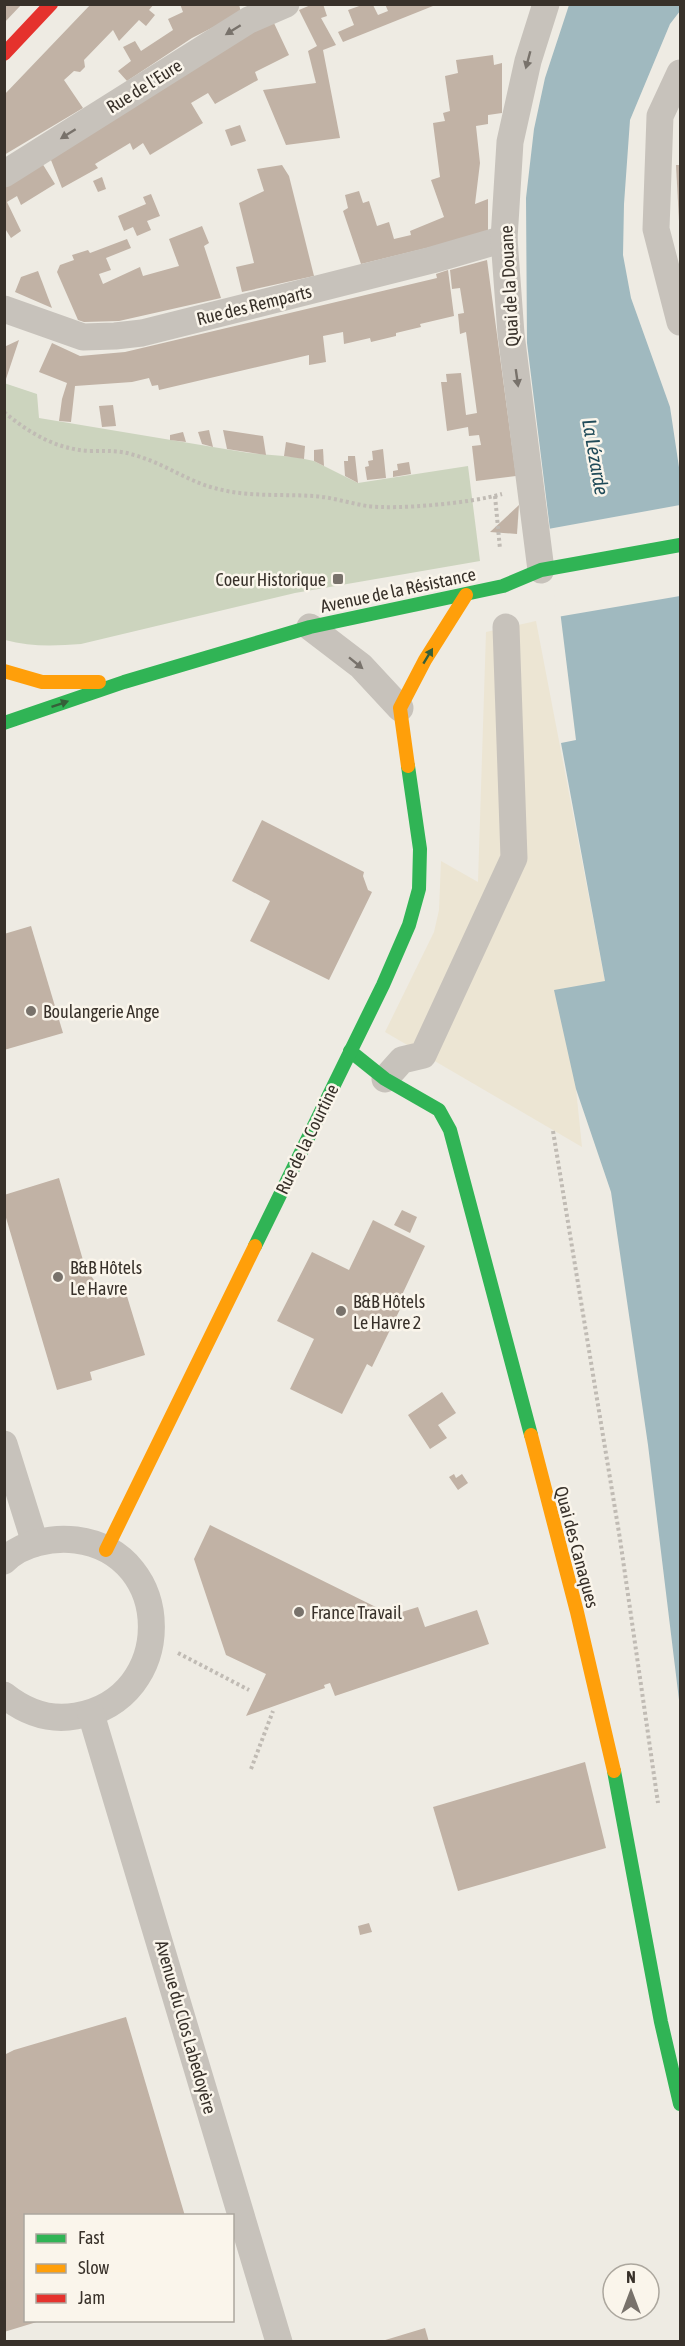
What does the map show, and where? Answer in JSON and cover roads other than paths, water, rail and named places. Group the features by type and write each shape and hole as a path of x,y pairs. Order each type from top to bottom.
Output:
{"street":[{"path":"4,54 51,4"},
{"name":"Rue de l'Eure","path":"4,174 249,20 286,4"},
{"name":"Quai de la Douane","path":"541,570 511,334 504,239 510,142 528,62 546,4"},
{"path":"681,74 660,116 656,229 681,322"},
{"name":"Rue des Remparts","path":"4,309 82,337 142,333 432,260 504,239"},
{"name":"Avenue de la Résistance","path":"4,723 124,682 310,627 503,586 541,570 681,545"},
{"path":"310,627 361,666 400,708 425,660 466,595"},
{"path":"385,1078 402,1060 423,1055 514,858 506,627"},
{"name":"Avenue de la Résistance","path":"4,671 42,682 124,682"},
{"name":"Rue de la Courtine","path":"106,1550 383,985 409,925 419,889 420,849 400,708"},
{"name":"Quai des Canaques","path":"350,1052 385,1078 439,1110 450,1131 577,1618 615,1775 666,2053 681,2104"},
{"path":"4,1444 35,1543"},
{"path":"4,1561 35,1543 63,1539 85,1542 106,1550 125,1563 138,1579 151,1608 152,1639 144,1668 126,1693 112,1704 91,1714 64,1718 48,1717 18,1707 4,1695"},
{"name":"Avenue du Clos Labedoyère","path":"91,1714 279,2342"}],"water":[{"name":"La Lézarde","path":"569,5 680,5 680,11 670,24 630,120 623,255 631,298 670,407 680,474 680,1708 648,1445 611,1192 576,1089 554,990 605,981 561,743 576,740 527,343 526,198 534,129 545,78"}],"place":[{"name":"Coeur Historique","path":"338,579"},
{"name":"Boulangerie Ange","path":"31,1011"},
{"name":"B&B Hôtels Le Havre","path":"58,1277"},
{"name":"B&B Hôtels Le Havre 2","path":"341,1311"},
{"name":"France Travail","path":"299,1612"}]}
